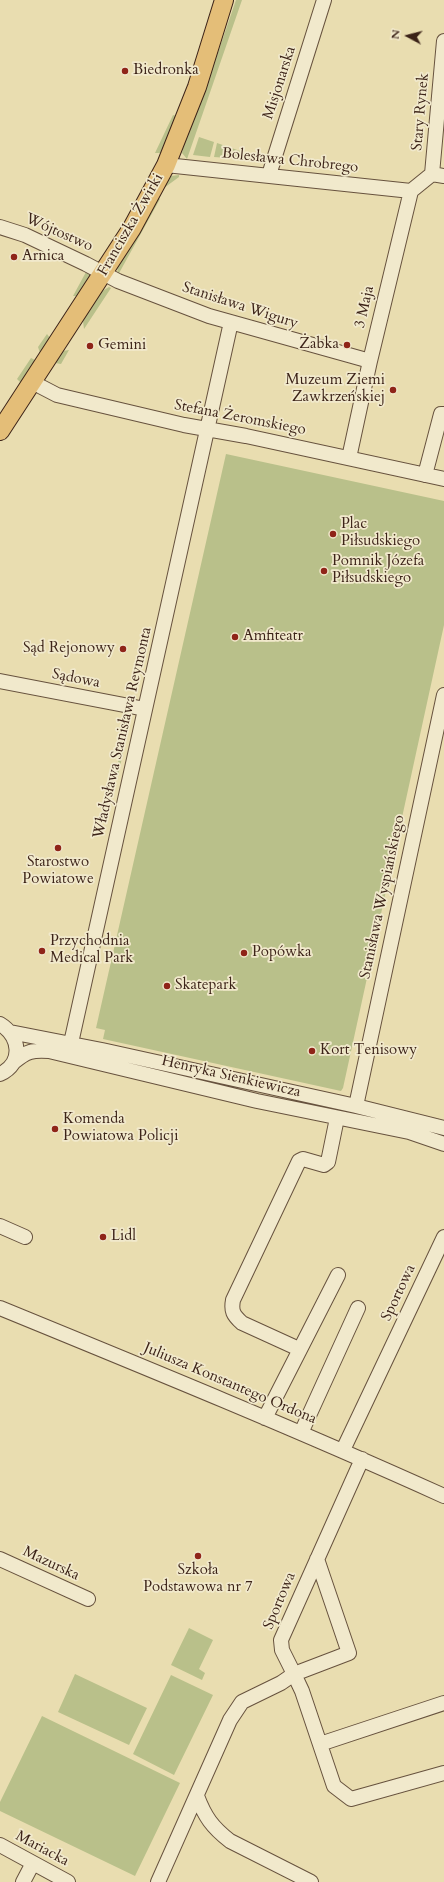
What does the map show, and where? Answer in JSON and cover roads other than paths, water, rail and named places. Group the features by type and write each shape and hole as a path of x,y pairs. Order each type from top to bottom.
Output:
{"main road":[{"name":"Franciszka Żwirki","path":"0,431 132,228 166,165 197,87 224,0"}],"street":[{"name":"Misjonarska","path":"269,175 324,0"},
{"name":"Stary Rynek","path":"438,175 444,41"},
{"name":"Bolesława Chrobrego","path":"166,165 411,191"},
{"path":"411,191 438,175"},
{"name":"3 Maja","path":"349,458 370,361 411,191"},
{"name":"Wójtostwo","path":"0,227 25,235 103,273"},
{"name":"Stanisława Wigury","path":"103,273 118,281 231,322 370,361"},
{"name":"Władysława Stanisława Reymonta","path":"67,1043 145,709 231,322"},
{"name":"Stefana Żeromskiego","path":"32,382 57,395 208,430 246,436 444,479"},
{"path":"424,475 441,414 444,414"},
{"name":"Sądowa","path":"0,681 145,709"},
{"name":"Stanisława Wyspiańskiego","path":"356,1106 444,695"},
{"path":"5,1028 16,1042 17,1052 14,1062"},
{"name":"Henryka Sienkiewicza","path":"5,1028 356,1106 444,1128"},
{"name":"Henryka Sienkiewicza","path":"0,1074 24,1053 34,1050 49,1051 257,1101 408,1132 444,1144"},
{"path":"299,1349 242,1323 234,1316 232,1308 233,1300 299,1161 303,1159 324,1165 328,1162 336,1118"},
{"path":"0,1226 25,1237"},
{"name":"Sportowa","path":"343,1450 444,1237"},
{"path":"265,1418 338,1275"},
{"name":"Juliusza Konstantego Ordona","path":"0,1308 343,1450 444,1496"},
{"path":"301,1433 358,1308"},
{"name":"Sportowa","path":"362,1459 281,1640 282,1650 302,1691 334,1786 350,1799 444,1773"},
{"name":"Mazurska","path":"0,1559 88,1599"},
{"path":"158,1882 230,1720 242,1702 281,1683 294,1674 349,1653 317,1559"},
{"path":"320,1744 444,1703"},
{"path":"197,1796 204,1814 219,1832 230,1841 311,1882"},
{"name":"Mariacka","path":"0,1845 68,1882"},
{"path":"23,1882 33,1863"}],"place":[{"name":"Biedronka","path":"125,71"},
{"name":"Arnica","path":"14,257"},
{"name":"Żabka","path":"347,345"},
{"name":"Gemini","path":"90,346"},
{"name":"Muzeum Ziemi Zawkrzeńskiej","path":"393,390"},
{"name":"Plac Piłsudskiego","path":"333,534"},
{"name":"Pomnik Józefa Piłsudskiego","path":"324,571"},
{"name":"Amfiteatr","path":"235,637"},
{"name":"Sąd Rejonowy","path":"123,649"},
{"name":"Starostwo Powiatowe","path":"58,848"},
{"name":"Przychodnia Medical Park","path":"42,951"},
{"name":"Popówka","path":"244,953"},
{"name":"Skatepark","path":"167,986"},
{"name":"Kort Tenisowy","path":"312,1051"},
{"name":"Komenda Powiatowa Policji","path":"55,1129"},
{"name":"Lidl","path":"103,1237"},
{"name":"Szkoła Podstawowa nr 7","path":"198,1556"}]}
